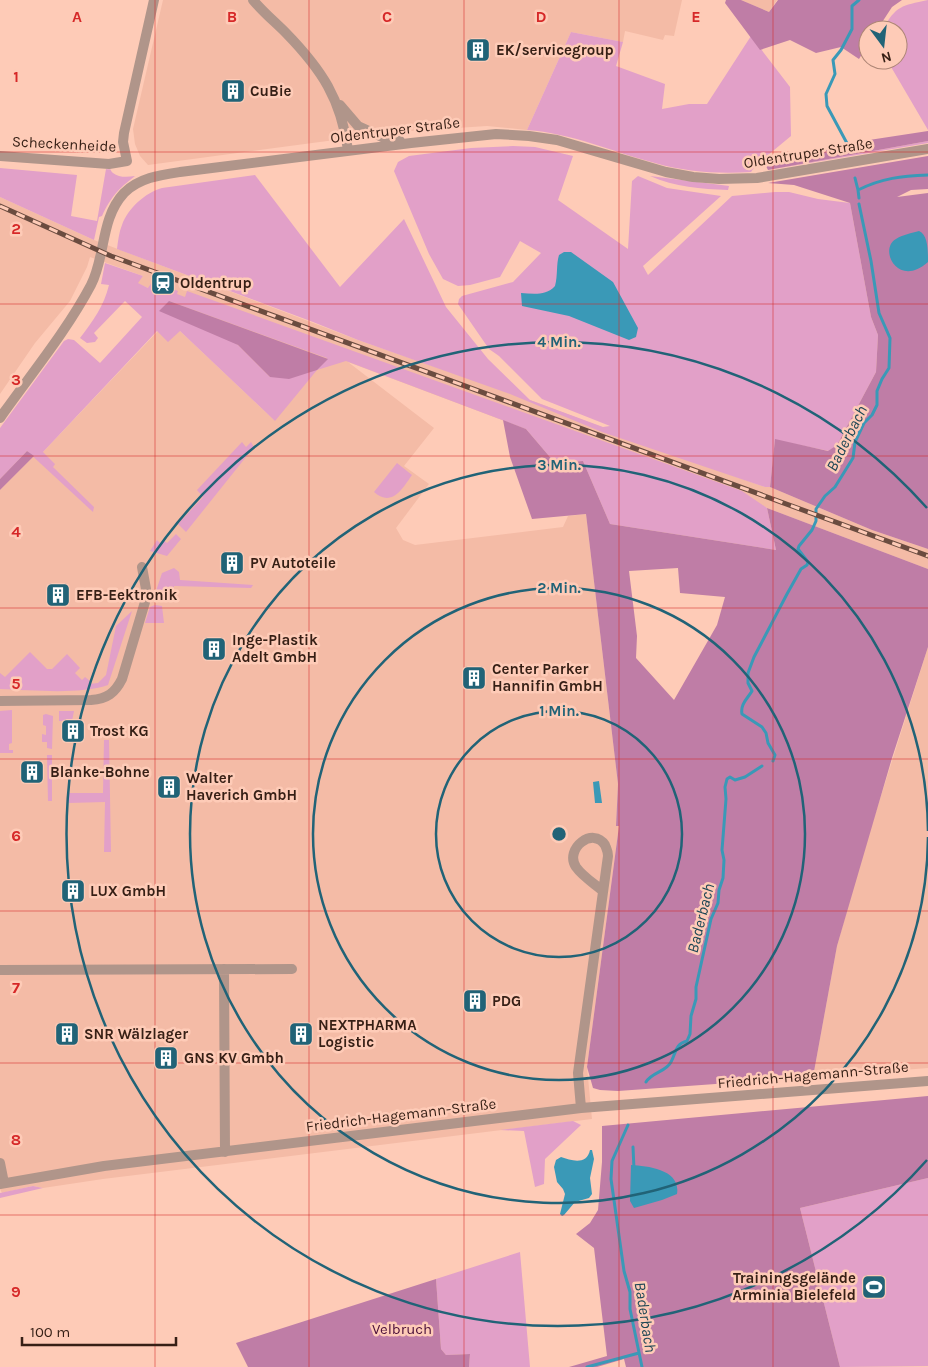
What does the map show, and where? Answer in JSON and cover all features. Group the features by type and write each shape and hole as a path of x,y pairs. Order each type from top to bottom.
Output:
{"street":[{"name":"Scheckenheide","path":"0,156 109,164 127,161 123,142 124,133 154,0"},
{"path":"253,0 313,62 327,83 344,124 348,150"},
{"path":"335,100 358,126 382,137 411,143"},
{"name":"Oldentruper Straße","path":"0,418 86,294 98,265 111,211 124,193 145,179 166,174 348,150 496,134 557,140 666,172 719,179 764,177 928,149"},
{"path":"0,701 102,699 118,688 145,602 146,589 142,567"},
{"path":"580,1108 578,1073 603,891 608,851 603,842 598,838 591,838 580,843 576,848 574,864 603,891"},
{"path":"224,969 225,1152"},
{"path":"0,970 292,969"},
{"name":"Friedrich-Hagemann-Straße","path":"2,1183 104,1166 580,1108 928,1081"},
{"path":"0,1163 2,1183"}],"shaded area":[{"path":"163,0 682,0 674,36 665,35 663,40 625,31 623,42 571,32 527,130 487,126 395,132 148,165 140,156 135,144 133,129"},
{"path":"741,0 777,0 769,12"},
{"path":"928,0 928,130 893,70 908,70 908,20 889,20 900,8"},
{"path":"571,32 623,42 616,66 665,84 662,109 689,104 707,104 751,36 790,87 791,136 756,165 751,172 726,173 702,172 667,166 576,139 527,130"},
{"path":"928,141 928,143 768,170"},
{"path":"535,147 573,156 558,200 628,249 632,181 638,176 667,188 721,196 643,266 648,275 732,196 789,192 818,199 850,203 871,317 878,335 876,372 837,445 829,451 775,440 770,487 765,487 602,432 510,394 358,340 117,249 120,231 128,213 143,197 156,190 255,175 340,287 404,219 446,307 488,359 530,400 603,427 610,426 542,399 499,356 489,349 458,304 462,296 513,282 541,253 520,241 500,277 470,285 458,286 443,279 429,254 394,171 398,162 409,156 471,148"},
{"path":"0,168 77,175 71,216 97,221 106,169 110,169 115,175 135,176 116,194 102,216 99,217 94,240 0,197"},
{"path":"650,176 729,186 728,190 698,188 669,183"},
{"path":"0,197 94,240 358,340 530,400 700,464 765,487 770,487 872,530 928,549 928,569 767,508 748,498 526,429 348,362 434,428 404,466 429,484 396,528 403,540 415,545 563,527 568,516 586,514 618,784 616,826 619,826 587,1067 592,1119 43,1188 33,1186 2,1193 0,1189 0,490 34,456 43,452 158,331 180,331 275,421 148,288 137,283 143,276 90,257 70,301 35,343 0,394"},
{"path":"105,263 143,276 138,283 148,288 152,282 172,292 173,289 178,291 177,294 185,297 187,291 742,491 767,508 776,550 610,524 583,461 555,463 526,429 346,361 317,370 275,421 180,331 168,342 157,331 43,452 55,464 53,467 94,507 93,512 27,451 0,479 0,428 64,341 68,339 74,340 100,363 142,317 125,301 94,333 98,338 95,342 87,343 80,338 94,319 104,300 109,285 101,284","holes":["169,301 327,358 270,377 238,345"]},
{"path":"242,442 246,447 251,442 254,447 186,532 178,524 203,497 197,490"},
{"path":"397,463 412,475 401,490 392,497 380,496 374,492"},
{"path":"176,534 181,539 167,556 150,551 157,540 160,543 163,540 167,543"},
{"path":"174,568 179,572 180,580 253,585 251,588 174,586 174,594 155,594 162,573"},
{"path":"155,605 162,606 164,623 145,623 150,607"},
{"path":"132,611 108,685 70,691 0,689 0,673 5,677 30,652 47,669 52,669 67,654 80,668 75,673 82,680 85,677 90,681 89,684 98,683 106,675 116,626"},
{"path":"928,647 928,1068 813,1077 837,946 862,856"},
{"path":"12,710 12,743 9,744 9,750 13,750 13,753 0,753 0,711"},
{"path":"59,711 74,711 72,721 59,721"},
{"path":"43,715 53,716 52,749 47,748 47,742 42,742 42,734 46,735"},
{"path":"104,740 109,740 111,852 104,852 105,802 69,803 69,793 103,793"},
{"path":"47,755 52,755 52,801 48,801"},
{"path":"573,1121 581,1125 545,1159 544,1184 535,1187 524,1131 500,1130"},
{"name":"Trainingsgelände Arminia Bielefeld","path":"928,1178 928,1366 840,1367 800,1208"},
{"path":"33,1186 43,1188 0,1198 0,1193"},
{"path":"520,1252 530,1367 469,1367 470,1354 446,1355 441,1349 436,1279"}],"green space":[{"path":"726,0 741,0 769,12 778,0 902,0 892,7 884,20 858,20 858,58 841,47 816,53 790,40 760,50 725,3"},
{"path":"928,131 928,141 768,170 766,166 856,142"},
{"path":"928,156 928,189 911,190 897,197 928,193 928,549 872,530 770,487 775,439 828,451 837,445 876,372 878,335 871,317 850,203 794,185 768,183"},
{"path":"169,301 328,359 317,370 289,379 270,377 238,345 159,311"},
{"path":"503,420 526,429 555,463 583,461 610,524 776,550 767,508 928,569 928,647 892,758 837,946 813,1077 618,1091 593,1088 587,1067 619,826 616,826 618,784 586,514 532,519 510,457","holes":["678,568 680,593 725,597 717,625 674,700 636,658 637,636 629,571"]},
{"path":"27,451 34,456 0,490 0,479"},
{"path":"928,1096 928,1178 800,1208 840,1367 626,1367 624,1359 597,1367 569,1367 607,1356 594,1248 576,1234 590,1223 598,1210 602,1162 602,1126"},
{"name":"Velbruch","path":"436,1279 441,1349 446,1355 470,1354 469,1367 248,1367 236,1343"}],"water":[{"path":"919,231 926,239 928,262 917,269 908,271 900,269 890,258 891,244 898,238"},
{"path":"564,252 571,252 613,282 638,328 636,337 629,340 569,316 522,306 521,293 543,293 555,286 559,255"},
{"path":"599,781 602,803 595,803 593,782"},
{"path":"590,1150 592,1150 594,1159 590,1178 592,1194 589,1198 575,1202 562,1216 560,1214 565,1194 557,1182 554,1167 556,1160 561,1157 579,1161 586,1158"},
{"path":"631,1165 655,1168 669,1175 674,1179 677,1186 677,1194 634,1208 630,1201"}],"waterway":[{"path":"849,147 827,106 826,94 835,74 833,60 841,50 852,29 852,6 859,0"},
{"name":"Baderbach","path":"859,198 858,190 875,183 901,177 928,175"},
{"path":"855,178 858,190"},
{"name":"Baderbach","path":"773,761 775,755 768,743 766,733 762,727 742,714 743,704 752,691 748,683 748,673 754,657 787,594 801,569 807,565 808,562 798,549 799,546 812,530 816,521 816,509 825,496 835,487 853,458 855,442 864,423 872,415 877,405 877,391 889,368 890,338 879,313 871,261 859,204"},
{"name":"Baderbach","path":"646,1082 669,1065 680,1044 687,1041 690,1034 691,1016 696,999 696,987 711,919 718,903 719,890 723,878 724,860 722,850 727,779 730,777 735,780 745,777 762,766"},
{"name":"Baderbach","path":"628,1125 612,1161 611,1179 624,1271 630,1292 630,1309 642,1367"},
{"name":"Baderbach","path":"633,1147 634,1169"},
{"path":"587,1367 639,1353"}],"railway":[{"path":"0,206 111,256 928,556"}],"place":[{"name":"EK/servicegroup","path":"478,50"},
{"name":"CuBie","path":"233,91"},
{"name":"Oldentrup","path":"163,283"},
{"name":"PV Autoteile","path":"232,563"},
{"name":"EFB-Eektronik","path":"58,595"},
{"name":"Inge-Plastik Adelt GmbH","path":"214,649"},
{"name":"Center Parker Hannifin GmbH","path":"474,678"},
{"name":"Trost KG","path":"73,731"},
{"name":"Blanke-Bohne","path":"32,772"},
{"name":"Walter Haverich GmbH","path":"169,787"},
{"name":"LUX GmbH","path":"73,891"},
{"name":"PDG","path":"475,1001"},
{"name":"SNR Wälzlager","path":"67,1034"},
{"name":"NEXTPHARMA Logistic","path":"301,1034"},
{"name":"GNS KV Gmbh","path":"166,1058"},
{"name":"Trainingsgelände Arminia Bielefeld","path":"874,1287"}]}
